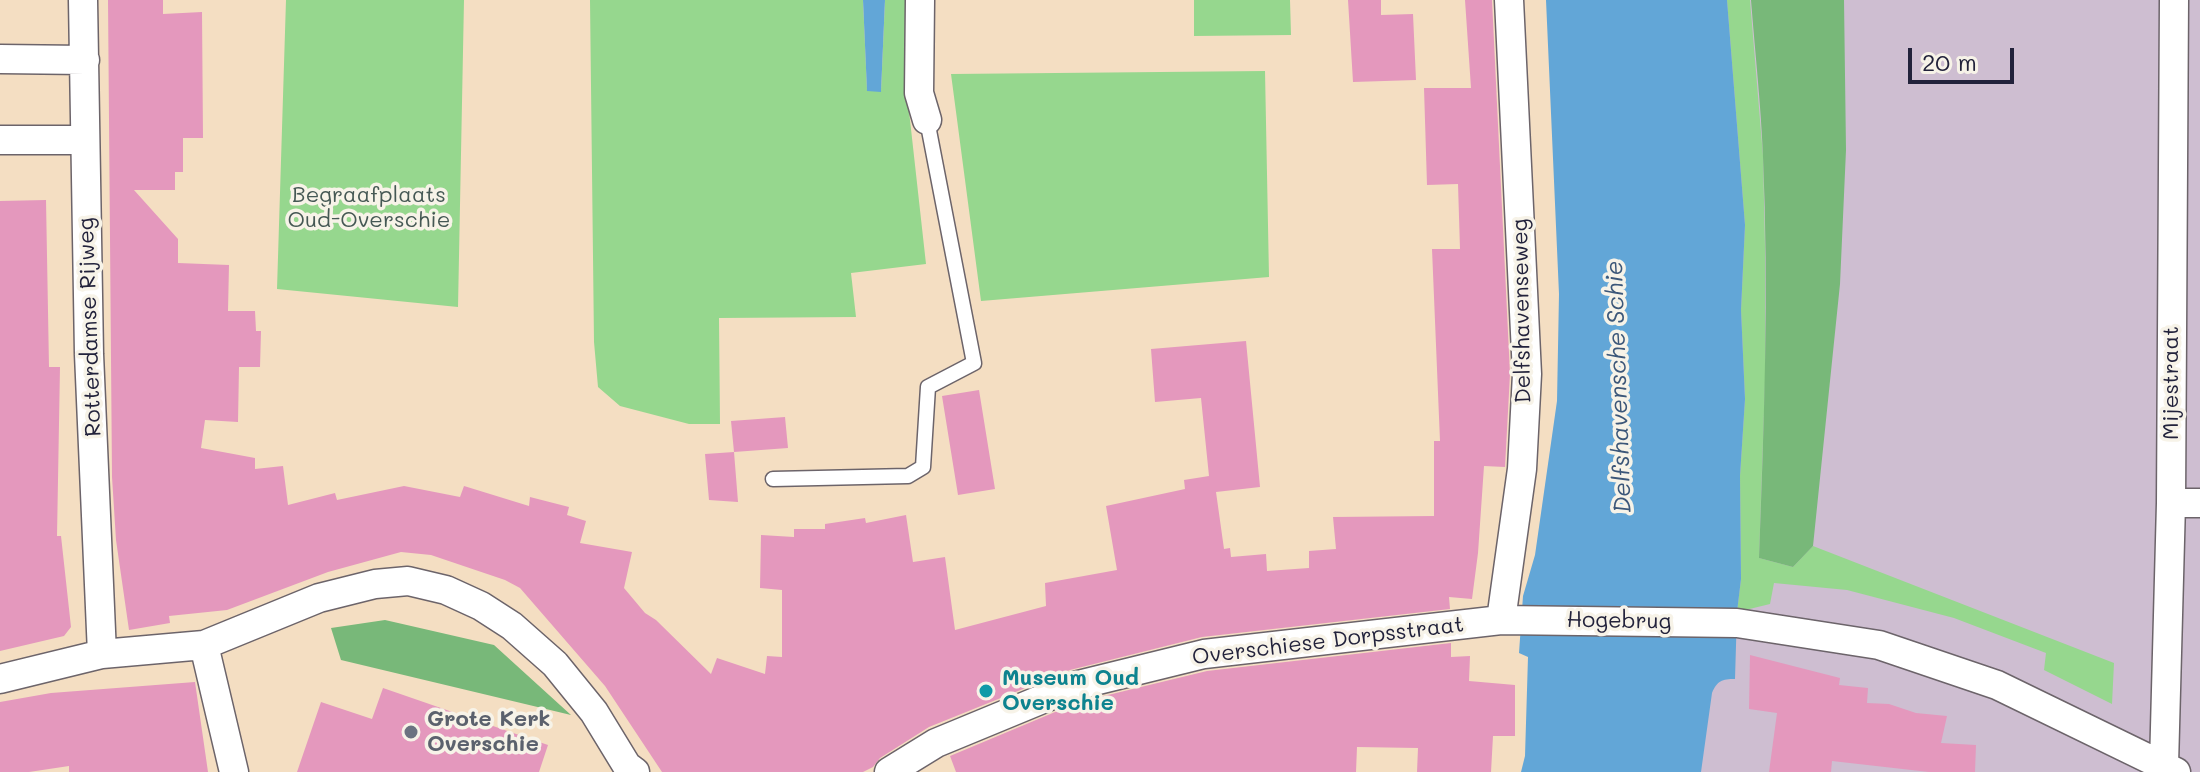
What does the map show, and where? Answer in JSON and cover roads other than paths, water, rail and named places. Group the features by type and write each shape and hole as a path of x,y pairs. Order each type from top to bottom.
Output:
{"street":[{"name":"Rotterdamse Rijweg","path":"83,0 89,354 102,654"},
{"path":"920,0 919,93 927,120"},
{"name":"Delfshavenseweg","path":"1509,0 1527,374 1511,620"},
{"name":"Mijestraat","path":"2170,769 2174,0"},
{"path":"0,59 85,60"},
{"path":"0,140 85,140"},
{"path":"2171,503 2200,503"},
{"path":"0,679 102,654 204,645 319,598 375,584 408,581 446,590 481,606 512,626 555,664 594,712 629,770"},
{"name":"Hogebrug","path":"1511,620 1737,623 1879,645 1997,685 2170,769"},
{"name":"Overschiese Dorpsstraat","path":"889,772 936,743 1074,686 1204,654 1511,620"},
{"path":"204,645 234,772"}],"lane":[{"path":"773,479 908,476 923,467 928,387 974,363 927,120"}],"water":[{"path":"863,0 885,0 881,92 867,91"},
{"name":"Delfshavensche Schie","path":"1546,0 1727,0 1745,225 1741,310 1745,399 1740,476 1741,579 1735,679 1720,682 1712,693 1701,772 1521,772 1525,756 1528,657 1519,653 1523,596 1535,555 1557,401 1559,294"}],"place":[{"name":"Museum Oud Overschie","path":"986,691"},
{"name":"Grote Kerk Overschie","path":"411,732"}],"park label":[{"name":"Begraafplaats Oud-Overschie","path":"369,208"}]}
